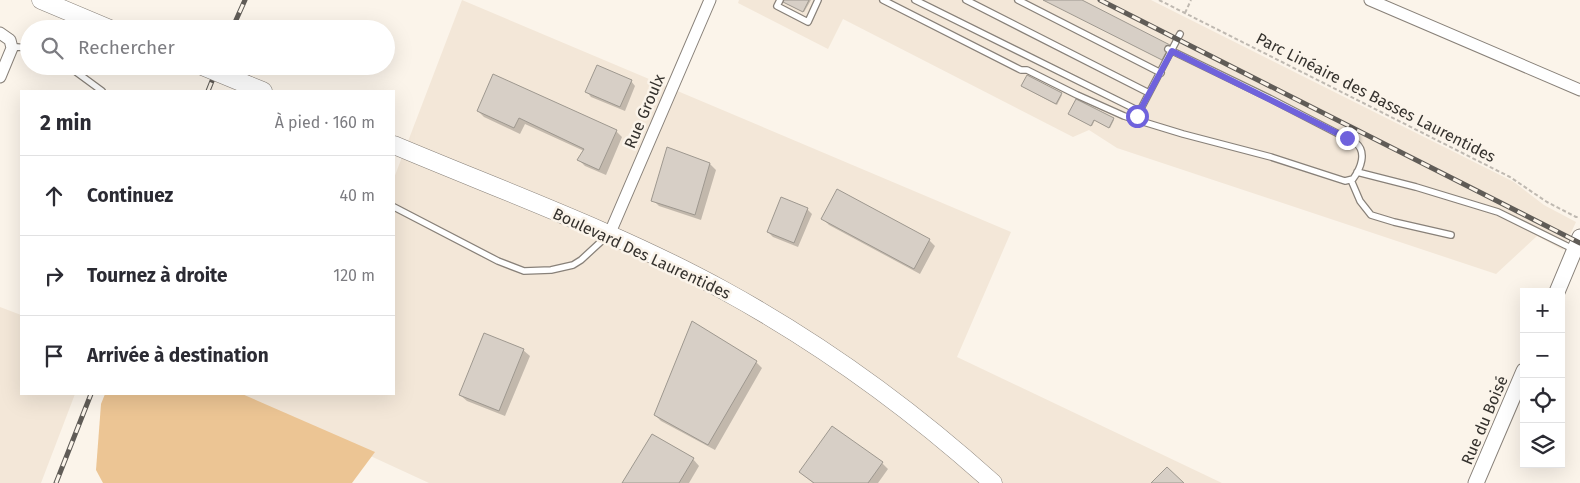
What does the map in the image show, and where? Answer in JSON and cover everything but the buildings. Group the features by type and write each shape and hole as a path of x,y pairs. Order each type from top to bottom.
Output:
{"main road":[{"path":"41,0 89,20"},
{"path":"224,75 256,88"},
{"name":"Boulevard Des Laurentides","path":"395,145 609,235 721,289 797,334 899,404 993,483"}],"street":[{"name":"Rue Groulx","path":"609,235 710,0"},
{"path":"1370,0 1580,90"},
{"path":"0,32 10,40 12,48 0,77"},
{"path":"1559,288 1577,243"},
{"name":"Rue du Boisé","path":"1476,483 1521,378"}],"lane":[{"path":"780,0 777,6 808,22 818,0"},
{"path":"883,0 1021,70 1027,70 1077,95 1135,120 1271,157 1345,180 1354,179 1362,154 1360,146 1356,143 1280,103 1170,50"},
{"path":"915,0 1139,112"},
{"path":"966,0 1148,93"},
{"path":"1018,0 1161,73"},
{"path":"1135,120 1180,34"},
{"path":"12,48 20,47"},
{"path":"80,75 101,90"},
{"path":"1357,172 1416,187 1498,212 1577,243"},
{"path":"1351,180 1360,201 1371,215 1451,235"},
{"path":"395,208 498,261 524,271 551,270 573,264 581,260 609,235"}],"path":[{"name":"Parc Linéaire des Basses Laurentides","path":"1159,0 1510,177 1547,202 1576,217 1580,217"},
{"path":"1184,13 1191,0"}],"shaded area":[{"path":"462,0 1011,232 957,357 1222,483 429,483 238,395 395,395 395,175"},
{"path":"739,0 1151,0 1514,182 1544,205 1576,222 1563,250 1537,236 1496,274 1117,148 1089,130 1073,137 843,19 828,49 738,3"},
{"path":"0,307 20,315 20,395 75,395 41,483 0,483"},
{"path":"105,395 244,395 375,452 352,483 103,483 96,470 101,404"}],"railway":[{"path":"236,20 245,0"},
{"path":"1100,0 1580,243"},
{"path":"208,90 214,75"},
{"path":"56,483 91,395"}],"route":[{"path":"1137,116 1172,51 1347,138"}]}
